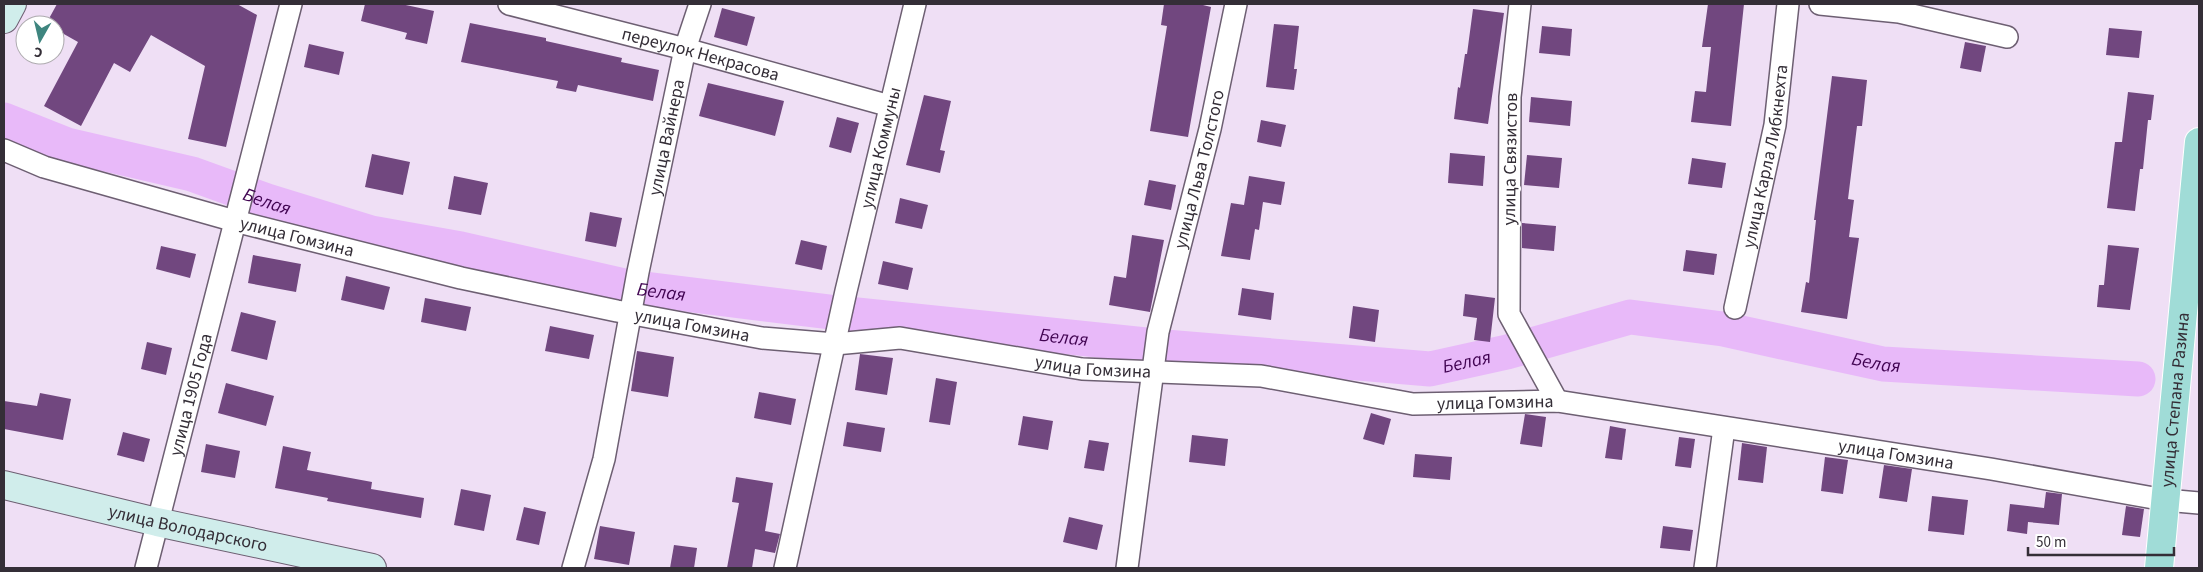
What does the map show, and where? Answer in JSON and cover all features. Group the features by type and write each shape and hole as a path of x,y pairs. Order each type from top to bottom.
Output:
{"main road":[{"path":"4,19 12,4"},
{"name":"улица Степана Разина","path":"2158,568 2194,257 2199,142"},
{"name":"улица Володарского","path":"4,485 157,522 372,568"}],"street":[{"name":"улица 1905 Года","path":"146,568 291,4"},
{"name":"переулок Некрасова","path":"509,4 685,49 890,106"},
{"name":"улица Вайнера","path":"630,313 685,49 700,4"},
{"name":"улица Коммуны","path":"835,344 915,4"},
{"name":"улица Льва Толстого","path":"1152,373 1158,332 1210,129 1236,4"},
{"name":"улица Связистов","path":"1520,4 1510,97 1509,314 1556,401"},
{"name":"улица Карла Либкнехта","path":"1735,308 1775,125 1788,4"},
{"path":"1820,4 1899,12 2007,38"},
{"name":"улица Гомзина","path":"4,150 44,167 235,222 461,278 762,338 835,344 900,338 1082,369 1261,376 1413,404 1556,401 1991,469 2165,500 2199,503"},
{"path":"573,568 604,459 630,313"},
{"path":"785,568 835,344"},
{"path":"1127,568 1152,373"},
{"path":"1705,568 1724,428"}],"building":[{"path":"57,4 237,4 257,15 226,147 188,139 205,66 151,35 130,72 114,63 81,126 44,106 78,42 65,35 65,15 51,15"},
{"path":"365,4 401,4 434,11 427,44 405,39 407,33 361,21"},
{"path":"1164,4 1199,4 1211,7 1188,137 1150,131 1167,26 1161,25"},
{"path":"1708,4 1744,4 1731,126 1691,122 1695,91 1706,92 1711,47 1702,47"},
{"path":"722,8 755,17 747,46 714,37"},
{"path":"1473,9 1504,13 1488,124 1454,119 1458,87 1460,88 1465,54 1467,54"},
{"path":"470,23 546,38 546,41 622,58 621,62 659,70 653,101 578,85 576,92 556,88 558,81 461,62"},
{"path":"1274,24 1299,26 1294,69 1297,69 1294,90 1266,87"},
{"path":"1542,26 1572,29 1570,56 1539,53"},
{"path":"2109,28 2142,31 2139,58 2106,55"},
{"path":"1965,42 1986,46 1981,72 1960,68"},
{"path":"309,44 344,52 339,75 304,67"},
{"path":"1832,76 1867,80 1862,126 1857,126 1848,199 1854,200 1849,237 1859,238 1847,319 1801,312 1806,282 1809,283 1816,220 1814,220"},
{"path":"708,83 784,101 775,136 699,116"},
{"path":"2128,92 2154,95 2151,120 2148,120 2143,169 2140,169 2135,211 2107,208 2115,142 2122,142"},
{"path":"924,95 951,101 940,150 945,151 940,173 906,165"},
{"path":"1531,97 1572,101 1570,126 1529,122"},
{"path":"837,117 859,123 851,153 829,147"},
{"path":"1261,120 1286,125 1281,147 1257,142"},
{"path":"1450,153 1485,156 1483,186 1448,183"},
{"path":"372,154 410,162 403,195 365,187"},
{"path":"1527,155 1562,158 1559,188 1524,185"},
{"path":"1692,158 1726,163 1722,188 1688,184"},
{"path":"454,176 488,183 481,215 448,209"},
{"path":"1249,176 1285,182 1281,205 1263,202 1259,230 1255,229 1250,260 1221,256 1231,203 1244,205"},
{"path":"1149,180 1176,185 1171,210 1144,205"},
{"path":"900,198 928,205 922,229 895,223"},
{"path":"590,212 622,218 616,247 585,241"},
{"path":"1522,223 1556,226 1554,251 1522,248"},
{"path":"1132,235 1164,240 1150,312 1109,305 1114,276 1126,278"},
{"path":"801,240 827,246 822,270 795,264"},
{"path":"2108,245 2139,248 2130,310 2097,307 2099,285 2104,285"},
{"path":"161,246 196,254 190,278 156,269"},
{"path":"1686,250 1717,254 1714,275 1683,271"},
{"path":"253,255 301,264 296,292 248,283"},
{"path":"883,261 913,268 908,290 878,284"},
{"path":"346,276 390,287 384,310 341,300"},
{"path":"1242,288 1274,293 1271,320 1238,315"},
{"path":"1465,294 1495,298 1490,342 1474,340 1477,318 1463,316"},
{"path":"425,298 471,307 466,331 421,322"},
{"path":"1353,306 1379,310 1375,342 1349,338"},
{"path":"241,312 276,321 267,360 231,351"},
{"path":"550,326 594,335 589,359 545,351"},
{"path":"147,342 172,348 166,375 141,369"},
{"path":"637,351 674,357 668,397 631,391"},
{"path":"860,354 893,358 887,395 855,390"},
{"path":"936,378 957,382 950,425 929,422"},
{"path":"226,383 274,396 266,426 218,413"},
{"path":"759,392 796,399 791,425 754,418"},
{"path":"40,393 71,399 63,440 4,429 4,401 37,406"},
{"path":"1371,413 1391,419 1384,445 1363,439"},
{"path":"1525,414 1546,417 1542,447 1520,444"},
{"path":"1023,416 1053,421 1048,450 1018,445"},
{"path":"847,422 885,428 881,452 843,446"},
{"path":"1610,426 1626,429 1622,460 1605,458"},
{"path":"123,432 150,439 144,462 117,455"},
{"path":"1192,435 1228,439 1225,466 1189,462"},
{"path":"1679,437 1695,439 1691,468 1675,466"},
{"path":"1089,440 1109,443 1104,471 1084,468"},
{"path":"1742,443 1767,447 1763,483 1738,480"},
{"path":"206,444 240,451 235,478 201,472"},
{"path":"283,446 311,452 307,470 372,482 371,489 424,498 421,518 327,501 328,498 275,488"},
{"path":"1415,454 1452,457 1450,480 1413,477"},
{"path":"1825,457 1848,460 1843,494 1821,491"},
{"path":"1884,465 1912,469 1907,502 1879,498"},
{"path":"736,477 773,483 765,531 780,534 775,553 755,549 752,568 727,568 739,503 732,502"},
{"path":"461,489 491,495 484,531 454,525"},
{"path":"2046,492 2062,494 2059,525 2028,522 2027,534 2007,531 2010,504 2044,508"},
{"path":"1932,496 1968,500 1964,535 1928,531"},
{"path":"2126,506 2144,509 2140,537 2122,535"},
{"path":"524,507 546,512 539,545 516,540"},
{"path":"1069,517 1103,525 1097,550 1063,542"},
{"path":"600,526 635,532 629,565 594,559"},
{"path":"1663,526 1693,530 1690,551 1660,548"},
{"path":"674,545 697,548 694,568 670,568"}],"waterway":[{"name":"Белая","path":"4,120 67,145 192,174 267,201 371,233 461,249 629,287 830,312 1165,347 1430,369 1507,352 1630,317 1723,329 1883,364 2138,379"}]}
